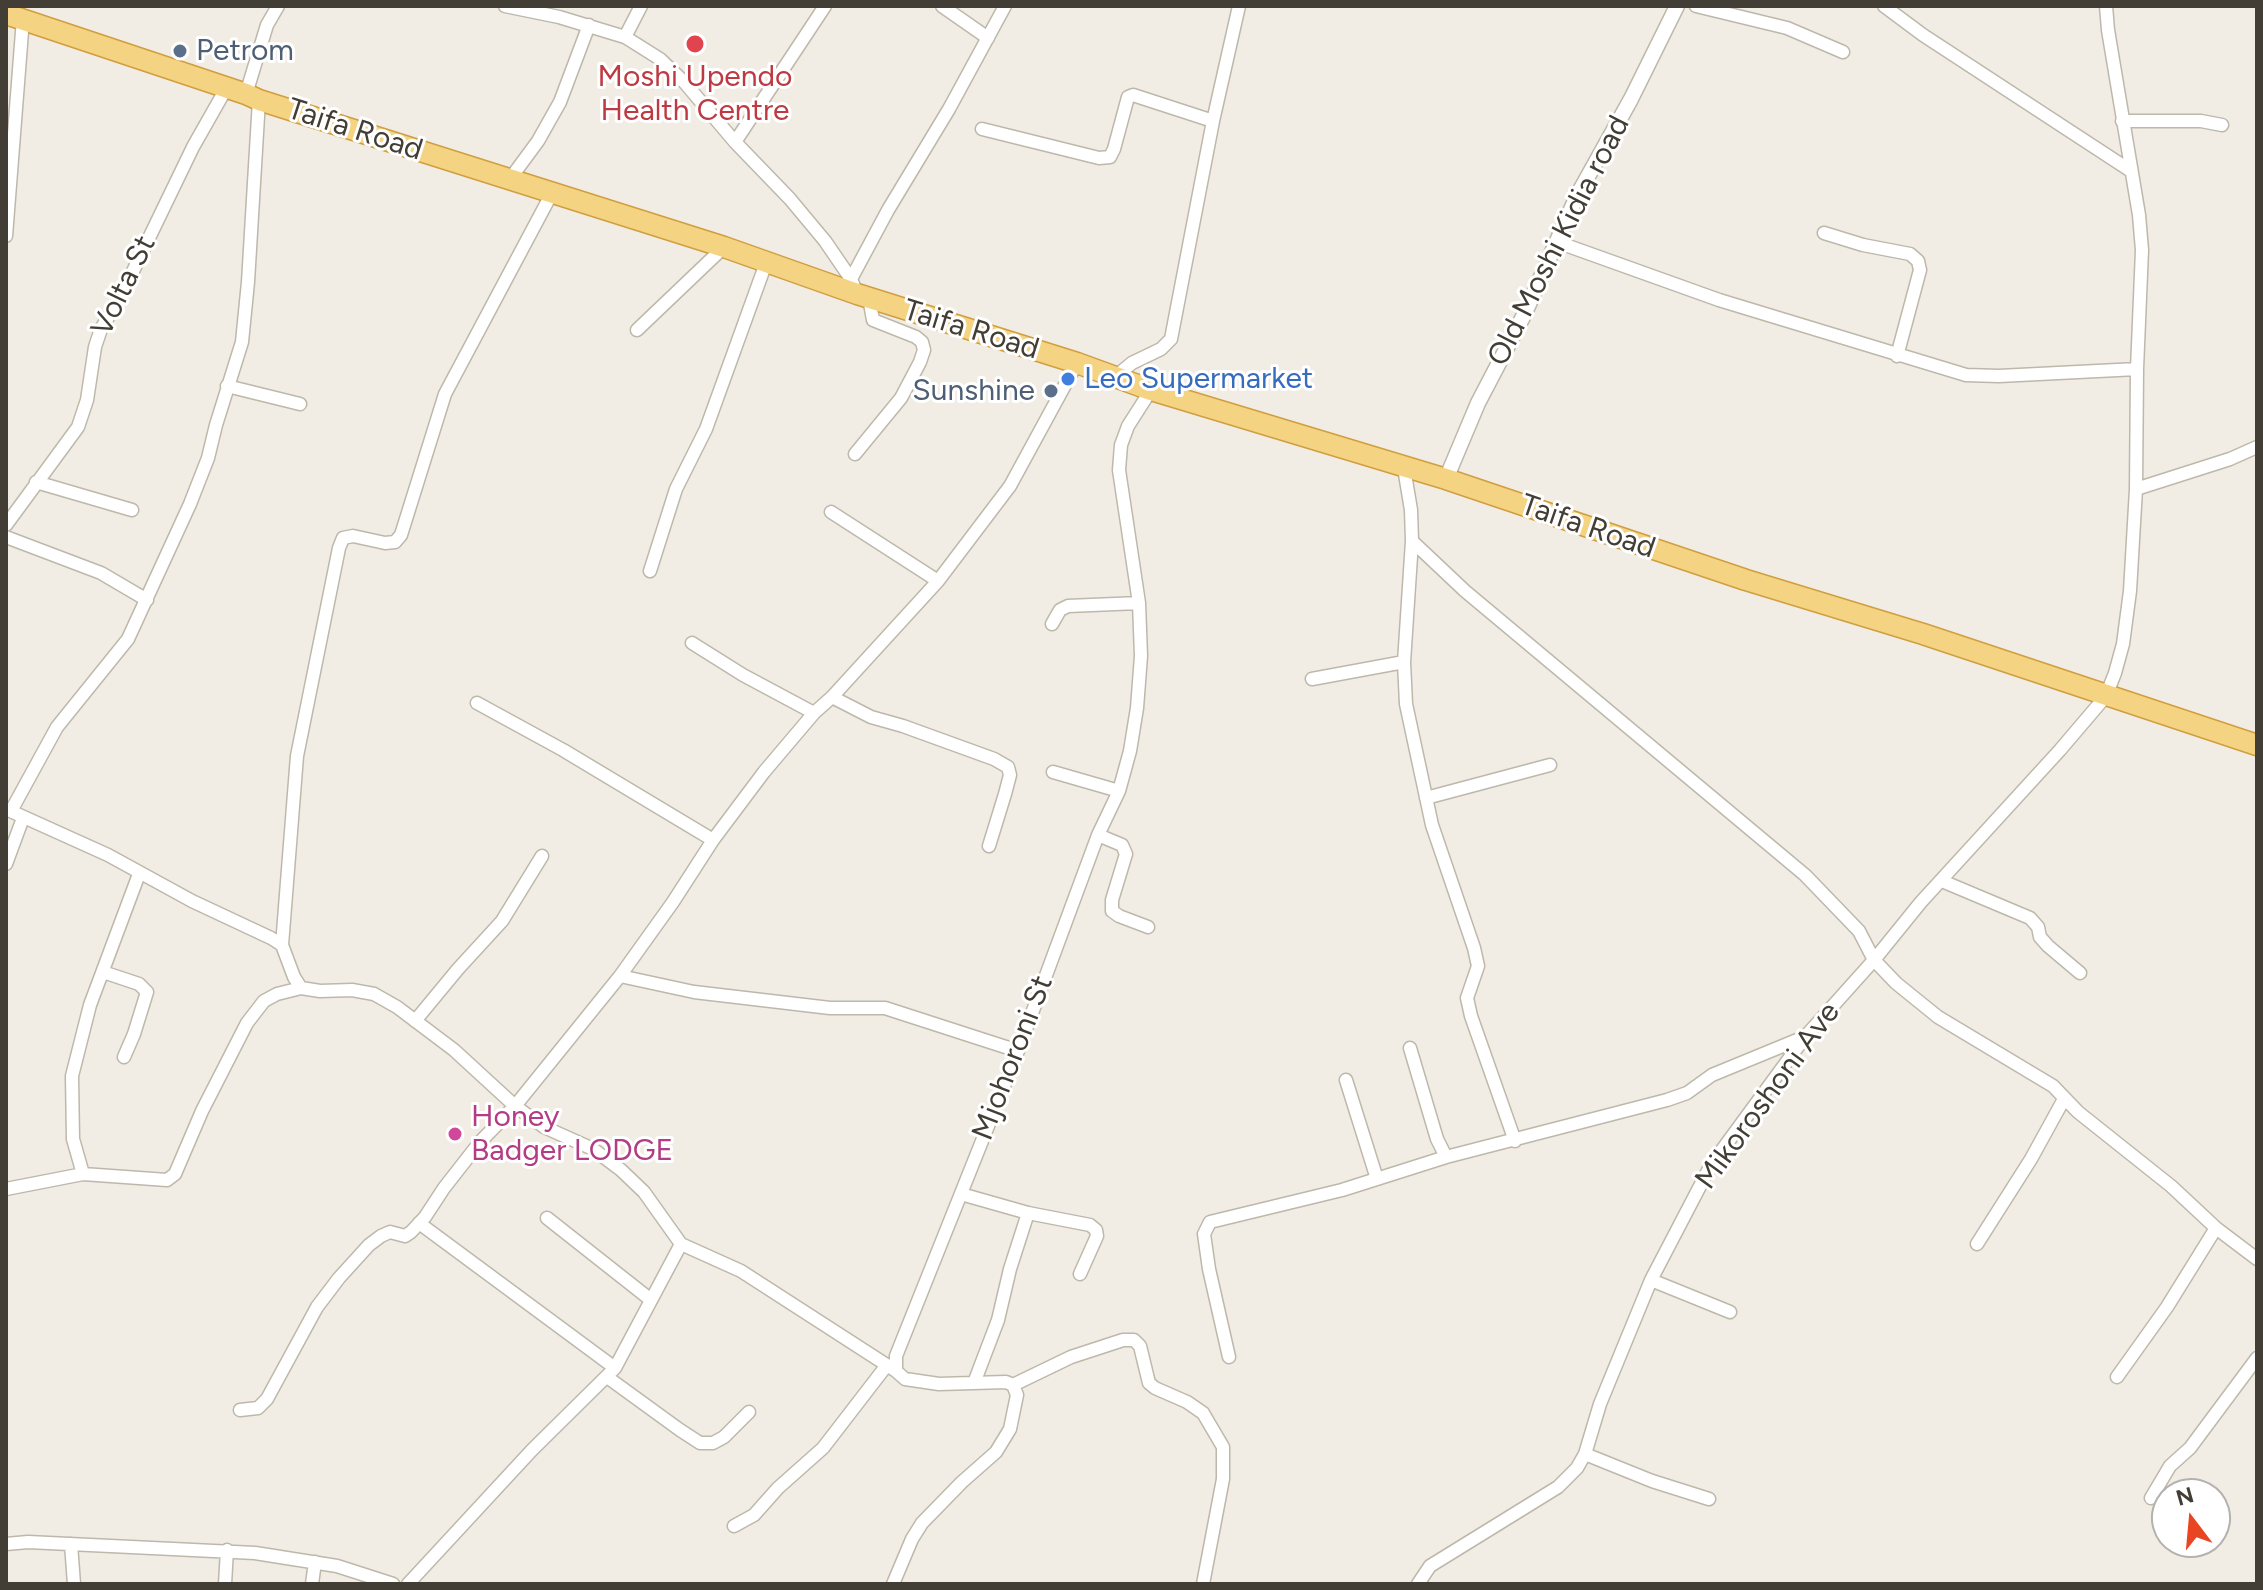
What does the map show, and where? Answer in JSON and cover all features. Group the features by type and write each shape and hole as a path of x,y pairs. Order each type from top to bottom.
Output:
{"highway":[{"name":"Taifa Road","path":"14,17 766,263 859,290 1151,390 1446,479 1746,580 1923,634 2257,745"}],"street":[{"path":"278,6 267,25 244,94 248,282 242,342 208,458 128,639 57,727 8,810 108,855 139,874 282,945"},
{"path":"505,6 561,12 625,37 660,59 685,83 825,241 859,290 873,320 922,342 924,350 920,362 901,398 855,454"},
{"path":"625,37 641,6"},
{"path":"735,142 825,6"},
{"path":"942,6 988,38"},
{"path":"859,290 888,210 949,109 1005,6"},
{"path":"1115,377 1132,363 1161,349 1171,339 1213,121 1239,6"},
{"name":"Old Moshi Kidia road","path":"1446,479 1478,403 1525,313 1577,196 1631,99 1677,6"},
{"path":"1696,6 1787,28 1843,52"},
{"path":"1884,6 1923,35 2131,171"},
{"path":"2106,6 2142,250 2136,489 2130,591 2123,644 2106,696"},
{"path":"6,236 14,17"},
{"path":"510,179 538,141 560,102 589,25"},
{"name":"Volta St","path":"6,525 78,427 87,400 95,347 101,329 122,294 193,147 244,94"},
{"path":"982,129 1099,158 1110,157 1128,97 1133,95 1213,121"},
{"path":"2122,121 2201,121 2222,125"},
{"path":"301,988 282,945 297,756 339,548 343,538 353,536 385,543 395,542 401,535 445,394 552,193"},
{"path":"1824,233 1863,245 1910,254 1918,261 1920,270 1897,356"},
{"path":"1557,242 1719,300 1966,375 2137,369"},
{"path":"637,330 724,247"},
{"path":"650,571 676,489 706,429 766,263"},
{"path":"240,1410 258,1408 267,1399 317,1307 369,1245 390,1232 405,1236 419,1223 480,1142 515,1106 620,976 713,840 764,772 814,713 938,581 1010,486 1077,363"},
{"path":"227,386 300,404"},
{"name":"Mjohoroni St","path":"891,1368 1018,1051 1098,835 1119,791 1130,751 1141,656 1139,603 1119,470 1121,445 1128,426 1151,390"},
{"path":"2136,489 2230,459 2257,447"},
{"path":"1404,468 1412,541 1404,662 1406,704 1432,825 1478,966 1467,998 1471,1016 1515,1141"},
{"path":"36,482 132,510"},
{"path":"831,512 938,581"},
{"path":"6,537 101,573 147,600"},
{"path":"1412,541 1465,591 1805,875 1859,931 1874,960 1896,983 1938,1017 2053,1086 2064,1099 2171,1186 2216,1228 2257,1259"},
{"path":"1052,624 1060,610 1068,606 1139,603"},
{"path":"692,643 814,713"},
{"path":"1312,679 1404,662"},
{"name":"Mikoroshoni Ave","path":"1418,1584 1430,1566 1558,1487 1577,1468 1651,1280 1711,1165 1805,1037 2106,696"},
{"path":"832,697 871,717 994,759 1008,767 1008,785 989,846"},
{"path":"477,703 563,750 713,840"},
{"path":"1426,798 1550,765"},
{"path":"1053,772 1119,791"},
{"path":"6,864 23,818"},
{"path":"1098,835 1122,845 1126,854 1112,900 1112,911 1148,927"},
{"path":"415,1021 502,921 542,856"},
{"path":"83,1174 73,1139 72,1076 90,1005 139,874"},
{"path":"1942,881 2030,918 2048,946 2080,973"},
{"path":"103,972 139,984 147,992 124,1057"},
{"path":"620,976 694,992 830,1008 885,1008 1018,1051"},
{"path":"6,1189 83,1174 167,1180 175,1174 202,1111 247,1023 264,1001 301,988 374,994 397,1007 454,1050 515,1106 544,1127 593,1149 621,1170 644,1192 681,1244 741,1271 905,1379 939,1384 1006,1382 1013,1385 1017,1395 1010,1429 996,1452 922,1523 893,1584"},
{"path":"1229,1357 1204,1234 1210,1222 1342,1190 1446,1157 1667,1100 1687,1093 1712,1075 1805,1037"},
{"path":"1410,1048 1437,1139 1446,1157"},
{"path":"1346,1080 1377,1179"},
{"path":"1977,1244 2031,1159 2064,1099"},
{"path":"961,1194 1028,1213 1090,1225 1097,1236 1080,1274"},
{"path":"974,1383 998,1320 1028,1213"},
{"path":"547,1218 651,1300"},
{"path":"419,1223 700,1443 713,1443 724,1437 749,1412"},
{"path":"2117,1377 2167,1307 2216,1228"},
{"path":"408,1584 532,1450 611,1373 681,1244"},
{"path":"1651,1280 1730,1312"},
{"path":"1013,1385 1071,1357 1123,1340 1134,1340 1140,1346 1149,1383 1203,1413 1223,1447 1223,1479 1203,1584"},
{"path":"2163,1478 2170,1466 2190,1448 2257,1358"},
{"path":"734,1526 754,1515 778,1488 823,1448 891,1368"},
{"path":"1585,1454 1652,1481 1709,1499"},
{"path":"6,1544 28,1542 227,1550 337,1566 393,1584"},
{"path":"71,1544 74,1584"},
{"path":"225,1584 227,1550"},
{"path":"312,1584 315,1562"}],"place":[{"name":"Moshi Upendo Health Centre","path":"695,44"},
{"name":"Petrom","path":"180,51"},
{"name":"Leo Supermarket","path":"1068,379"},
{"name":"Sunshine","path":"1051,391"},
{"name":"Honey Badger LODGE","path":"455,1134"}]}
